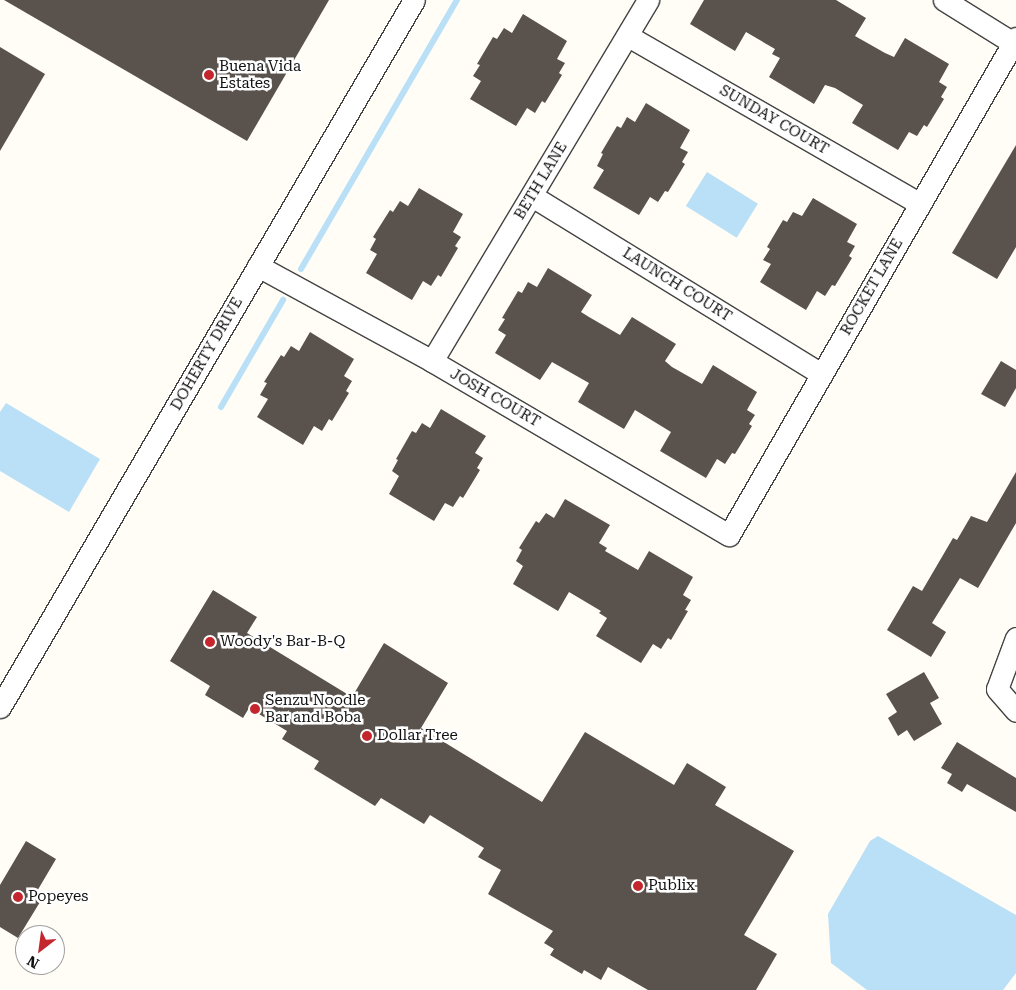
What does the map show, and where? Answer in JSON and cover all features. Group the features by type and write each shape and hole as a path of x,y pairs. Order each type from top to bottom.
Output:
{"street":[{"name":"DOHERTY DRIVE","path":"0,707 414,0"},
{"name":"BETH LANE","path":"432,361 648,0"},
{"path":"944,0 1015,40"},
{"name":"SUNDAY COURT","path":"628,36 920,204"},
{"name":"ROCKET LANE","path":"729,535 1015,40"},
{"name":"LAUNCH COURT","path":"532,196 822,374"},
{"name":"JOSH COURT","path":"258,266 432,361 729,535"},
{"path":"1016,638 997,689 1016,711"}],"water":[{"path":"707,172 758,204 737,238 686,206"},
{"path":"6,403 100,459 69,512 0,471 0,412"},
{"path":"878,836 1016,915 1016,973 1003,990 867,990 831,963 828,914 870,841"}],"building":[{"name":"Buena Vida Estates","path":"4,0 329,0 247,141"},
{"path":"704,0 836,0 866,18 855,36 885,53 894,57 905,38 949,64 939,82 947,87 941,97 944,99 927,127 924,125 917,136 909,132 898,150 852,123 863,105 835,88 825,85 814,104 769,77 780,58 772,54 775,49 746,32 735,51 690,24"},
{"path":"523,14 567,41 557,59 565,63 559,73 562,75 545,103 542,101 535,113 527,108 516,126 470,99 481,81 473,76 480,65 477,64 493,37 497,39 504,28 512,33"},
{"path":"0,47 45,74 0,151"},
{"path":"646,103 690,130 680,148 688,152 682,162 685,164 668,192 665,191 658,202 650,197 639,215 593,188 604,170 597,166 603,154 601,153 617,126 621,128 627,117 635,122"},
{"path":"1016,145 1016,247 997,279 952,253"},
{"path":"419,188 463,214 453,232 461,237 455,246 458,248 441,277 438,275 431,286 423,281 412,300 366,273 377,254 370,250 376,239 373,237 390,210 393,212 400,201 408,206"},
{"path":"813,198 857,224 847,242 855,246 849,256 852,258 835,286 832,285 825,296 817,291 806,310 760,282 771,264 763,260 770,249 767,247 783,220 787,222 793,212 802,216"},
{"path":"548,268 592,295 581,312 589,317 620,335 632,317 676,344 665,361 672,367 702,384 713,365 757,392 747,410 755,415 749,424 752,426 735,454 732,453 725,464 717,459 706,478 660,451 671,432 635,410 624,429 578,402 589,383 552,362 540,380 495,353 506,335 498,330 505,319 502,318 518,291 522,293 528,282 537,287"},
{"path":"310,332 354,359 344,376 352,381 346,391 349,393 332,421 329,419 322,431 314,426 303,445 257,417 268,399 260,395 267,383 264,382 281,355 284,357 291,346 299,351"},
{"path":"1001,361 1016,370 1016,388 1005,407 981,394"},
{"path":"441,409 486,436 475,453 483,458 477,468 480,470 463,498 460,496 453,507 445,503 434,521 389,494 399,476 392,471 398,460 396,459 412,431 416,433 422,423 430,428"},
{"path":"1016,472 1016,523 978,588 960,578 932,623 946,632 931,657 887,630 913,586 922,591 953,538 957,540 971,516 987,522"},
{"path":"565,499 610,525 599,543 607,548 605,551 638,570 649,551 693,577 683,595 691,600 685,610 688,611 671,640 668,638 661,649 653,644 641,663 596,636 607,618 599,613 601,611 569,592 558,611 513,584 523,566 516,561 522,550 519,548 536,521 539,523 546,513 554,518"},
{"path":"213,590 257,617 247,633 352,697 384,643 448,683 421,728 542,802 585,732 674,785 687,763 726,787 715,805 794,851 744,935 777,954 756,990 648,990 608,967 601,980 584,970 582,974 550,955 554,949 544,943 553,931 488,894 501,870 478,857 484,848 430,815 424,824 381,798 375,806 314,769 319,761 282,739 287,731 249,708 243,718 205,695 210,686 170,661"},
{"path":"924,672 939,698 930,703 942,724 914,741 907,730 898,736 888,718 897,712 886,694"},
{"path":"957,742 1016,778 1016,812 967,784 962,792 947,783 952,774 941,768"},
{"path":"26,841 56,859 33,898 40,902 26,925 15,925 15,936 0,927 0,885"}],"waterway":[{"path":"301,269 457,0"},
{"path":"221,407 283,300"}],"place":[{"name":"Buena Vida Estates","path":"209,75"},
{"name":"Woody's Bar-B-Q","path":"210,642"},
{"name":"Senzu Noodle Bar and Boba","path":"255,709"},
{"name":"Dollar Tree","path":"367,736"},
{"name":"Publix","path":"638,886"},
{"name":"Popeyes","path":"18,897"}]}
